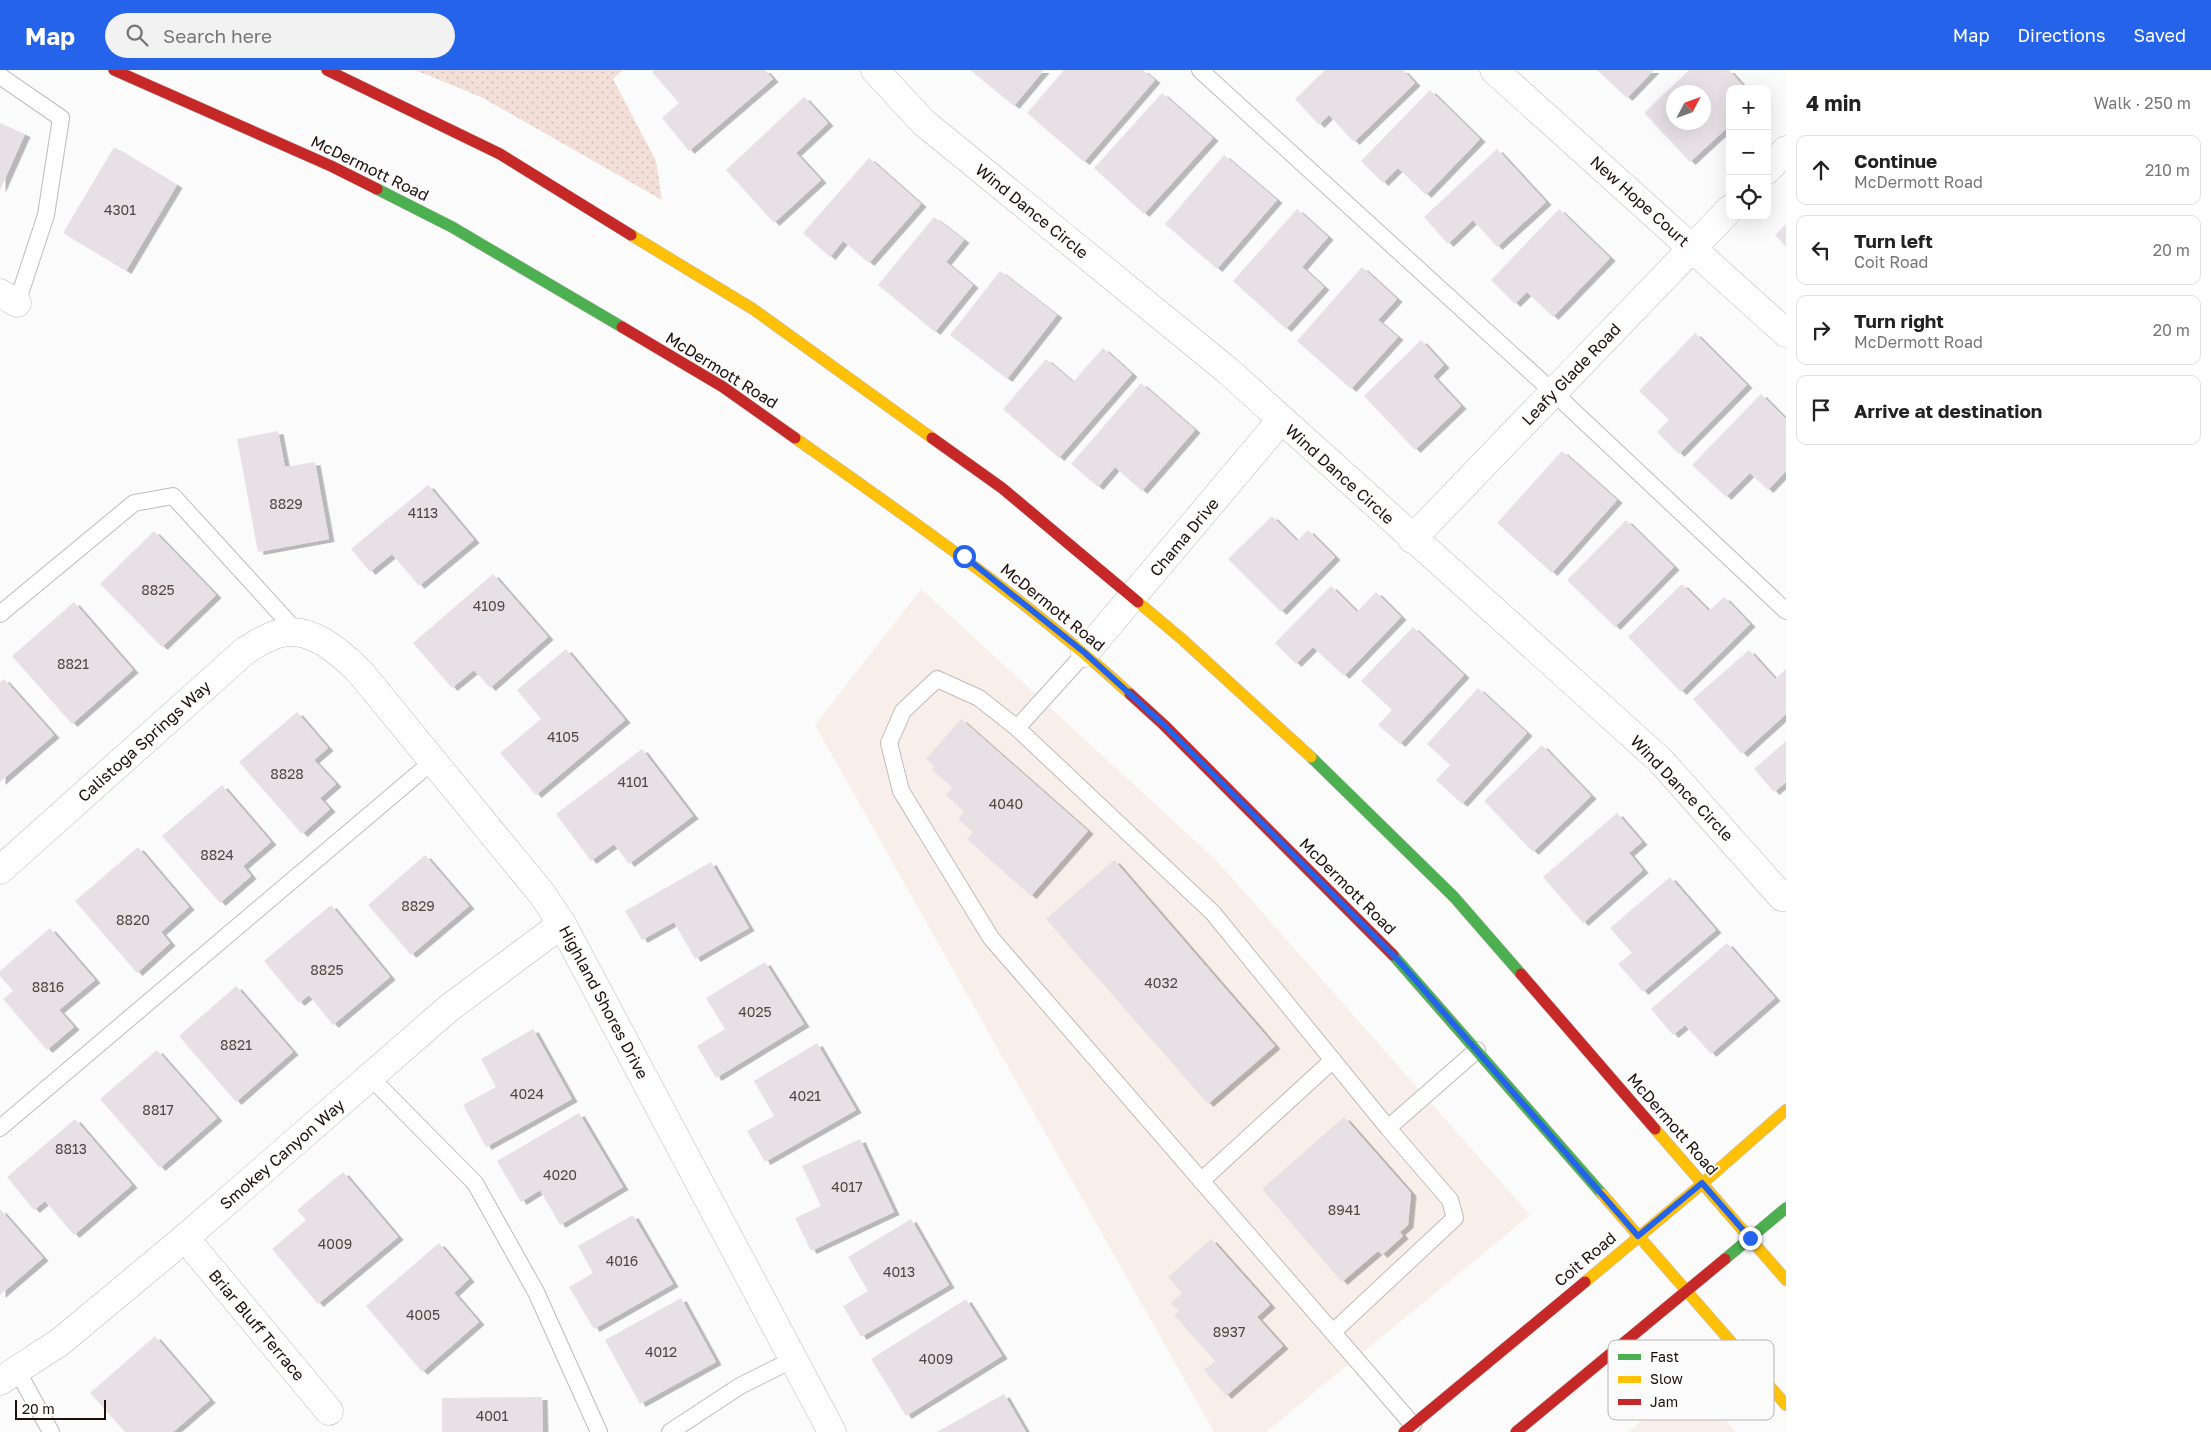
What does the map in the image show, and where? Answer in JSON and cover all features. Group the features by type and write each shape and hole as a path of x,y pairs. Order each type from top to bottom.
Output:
{"main road":[{"name":"McDermott Road","path":"114,70 331,166 452,228 723,387 964,556 1085,653 1164,725 1391,953 1729,1340"},
{"name":"McDermott Road","path":"327,70 500,154 753,308 1002,488 1183,640 1290,736 1454,897 1786,1280"},
{"name":"Coit Road","path":"1409,1428 1702,1183 1786,1110"},
{"path":"1628,1340 1786,1208"},
{"path":"1524,1429 1608,1357"},
{"name":"McDermott Road","path":"1774,1391 1786,1405"}],"street":[{"name":"Wind Dance Circle","path":"875,70 923,122 1227,370 1661,761 1782,897 1786,897"},
{"name":"New Hope Court","path":"1494,70 1786,333"},
{"path":"1771,166 1786,150"},
{"name":"Leafy Glade Road","path":"1412,538 1726,213"},
{"name":"Chama Drive","path":"1085,653 1281,420"},
{"name":"Calistoga Springs Way","path":"0,870 246,650 264,639 280,633 298,633"},
{"name":"Highland Shores Drive","path":"298,633 322,640 342,654 360,672 542,894 562,924 832,1432"},
{"name":"Smokey Canyon Way","path":"8,1375 60,1342 185,1238 449,1008 562,924"},
{"name":"Briar Bluff Terrace","path":"185,1238 329,1411"}],"lane":[{"path":"1200,70 1553,392 1786,611"},
{"path":"0,76 62,118 46,215 8,298"},
{"path":"0,614 134,503 173,496 298,633"},
{"path":"1017,728 1085,653"},
{"path":"1333,1332 1454,1218 1450,1200 1388,1128 1213,913 1017,728 979,698 936,679 903,712 889,742 901,791 991,938 1333,1332 1409,1428"},
{"path":"0,1128 434,761"},
{"path":"1388,1128 1477,1050"},
{"path":"1201,1180 1333,1060"},
{"path":"370,1078 475,1183 536,1292 599,1432"},
{"path":"670,1432 740,1386 794,1359"},
{"path":"8,1375 51,1432"}],"shaded area":[{"path":"415,70 623,70 613,79 656,161 662,200 481,97"},
{"path":"921,589 1216,860 1530,1215 1266,1432 1214,1432 815,725"},
{"path":"1642,1420 1725,1420 1736,1432 1628,1432"}],"building":[{"path":"654,70 765,70 773,79 689,151 662,118 679,103 652,72"},
{"path":"970,70 1044,70 1014,106"},
{"path":"1064,70 1143,70 1155,80 1084,162 1027,113"},
{"path":"1325,70 1403,70 1415,83 1354,142 1329,115 1319,125 1295,99"},
{"path":"1597,70 1654,70 1627,98"},
{"path":"1689,70 1729,70 1742,85 1726,85 1726,129 1690,162 1644,113 1666,92 1666,130 1711,130 1711,85 1673,85"},
{"path":"1430,90 1480,139 1426,195 1398,168 1383,183 1361,161"},
{"path":"1162,93 1213,138 1144,214 1094,168"},
{"path":"804,97 828,123 796,153 821,180 774,223 726,170"},
{"path":"0,123 25,134 0,190"},
{"path":"114,147 177,185 126,271 63,233"},
{"path":"1497,149 1546,202 1497,247 1473,220 1448,244 1424,217"},
{"path":"1224,155 1277,200 1217,269 1165,224"},
{"path":"869,158 921,204 869,263 843,241 830,257 803,233"},
{"path":"1297,209 1328,237 1302,267 1324,287 1286,329 1233,281"},
{"path":"1559,209 1610,258 1553,317 1527,292 1515,304 1491,280"},
{"path":"934,217 964,240 946,262 973,285 935,332 878,285"},
{"path":"1786,224 1786,247 1775,235"},
{"path":"1362,267 1397,299 1378,320 1398,337 1351,389 1297,341"},
{"path":"1000,271 1057,315 1007,379 950,335"},
{"path":"1695,333 1747,385 1679,454 1657,432 1669,420 1639,391"},
{"path":"1421,340 1444,365 1433,376 1461,406 1415,450 1364,396"},
{"path":"1103,348 1132,374 1059,458 1003,409 1046,359 1073,382"},
{"path":"1141,383 1195,430 1142,491 1115,467 1098,487 1071,464"},
{"path":"1761,394 1786,419 1786,471 1768,490 1750,473 1726,497 1692,465"},
{"path":"278,431 285,467 315,462 329,539 258,552 237,439"},
{"path":"1562,451 1617,500 1552,573 1497,523"},
{"path":"428,485 474,540 419,586 392,554 370,572 351,549"},
{"path":"1272,516 1297,541 1308,530 1335,557 1281,612 1228,559"},
{"path":"1626,520 1674,567 1615,627 1567,580"},
{"path":"154,531 216,595 162,647 100,584"},
{"path":"493,574 548,637 490,688 474,670 452,688 413,643"},
{"path":"1682,584 1709,611 1724,597 1750,624 1681,692 1628,637"},
{"path":"1331,586 1357,612 1376,592 1401,617 1344,676 1313,647 1296,664 1275,643"},
{"path":"74,602 133,670 72,724 12,656"},
{"path":"1413,627 1464,675 1400,744 1378,725 1392,710 1361,681"},
{"path":"566,649 625,720 536,795 500,753 541,719 517,690"},
{"path":"1749,650 1775,679 1786,669 1786,714 1742,754 1693,699"},
{"path":"4,679 54,735 0,782 0,682"},
{"path":"1478,688 1527,733 1462,804 1436,780 1450,765 1427,744"},
{"path":"297,712 328,748 314,760 336,784 320,798 330,809 302,834 239,762"},
{"path":"961,719 1088,831 1031,896 967,839 973,832 958,819 964,812 946,795 952,787 932,770 935,767 926,759"},
{"path":"1786,741 1786,782 1774,792 1754,769"},
{"path":"1542,745 1591,796 1533,852 1484,801"},
{"path":"642,749 693,816 629,864 614,844 591,861 556,814"},
{"path":"222,785 271,842 243,866 251,876 220,903 162,836"},
{"path":"1617,813 1642,842 1629,853 1643,870 1583,923 1543,877"},
{"path":"138,847 189,907 161,932 170,943 137,973 75,901"},
{"path":"425,855 469,906 411,955 368,905"},
{"path":"1114,860 1275,1046 1208,1104 1046,919"},
{"path":"711,862 749,928 695,959 674,922 642,940 625,911"},
{"path":"1670,877 1716,930 1643,992 1618,964 1632,953 1610,928"},
{"path":"331,905 390,977 333,1025 309,995 299,1003 264,961"},
{"path":"50,928 95,980 59,1010 74,1027 47,1050 3,999 13,991 0,976 0,971"},
{"path":"1727,943 1775,998 1711,1054 1685,1025 1673,1035 1651,1009"},
{"path":"765,962 804,1024 716,1078 697,1046 725,1029 706,998"},
{"path":"236,986 293,1052 236,1102 179,1036"},
{"path":"533,1029 572,1099 486,1147 463,1105 496,1087 481,1059"},
{"path":"817,1043 856,1110 765,1162 747,1131 774,1116 754,1081"},
{"path":"157,1050 217,1118 160,1168 100,1099"},
{"path":"579,1113 623,1187 560,1225 540,1190 521,1202 497,1161"},
{"path":"1344,1117 1411,1193 1408,1225 1400,1232 1403,1236 1382,1255 1378,1251 1342,1282 1262,1189"},
{"path":"75,1119 132,1185 74,1235 45,1201 34,1210 7,1177"},
{"path":"860,1139 894,1212 811,1251 795,1218 821,1206 802,1166"},
{"path":"343,1172 398,1237 318,1304 272,1249 306,1220 297,1210"},
{"path":"0,1209 43,1258 0,1295"},
{"path":"633,1215 673,1284 594,1329 569,1287 593,1273 578,1246"},
{"path":"911,1219 949,1285 861,1337 843,1306 868,1291 848,1257"},
{"path":"1211,1239 1270,1305 1257,1317 1283,1346 1226,1396 1204,1370 1215,1361 1174,1315 1179,1311 1171,1303 1182,1293 1168,1277"},
{"path":"439,1243 469,1279 454,1293 479,1322 422,1372 366,1306"},
{"path":"681,1298 716,1362 640,1404 605,1340"},
{"path":"966,1299 1002,1356 906,1416 871,1359"},
{"path":"155,1336 210,1400 173,1432 125,1432 90,1393"},
{"path":"1004,1394 1026,1432 937,1432"},
{"path":"542,1397 543,1432 442,1432 442,1398"}],"traffic: fast":[{"path":"377,189 452,227 622,327"},
{"path":"1311,757 1454,897 1521,974"},
{"path":"1393,955 1602,1194"},
{"path":"1725,1259 1786,1208"}],"traffic: slow":[{"path":"631,235 753,309 932,438"},
{"path":"795,438 1009,593 1050,625 1130,694"},
{"path":"1138,602 1183,640 1311,757"},
{"path":"1585,1282 1703,1183 1786,1110"},
{"path":"1655,1129 1786,1280"},
{"path":"1602,1194 1729,1340"},
{"path":"1774,1391 1786,1405"}],"traffic: jam":[{"path":"114,70 331,166 377,189"},
{"path":"327,70 500,154 631,235"},
{"path":"622,327 723,387 795,438"},
{"path":"932,438 1002,488 1138,602"},
{"path":"1130,694 1164,725 1393,955"},
{"path":"1521,974 1655,1129"},
{"path":"1627,1340 1725,1259"},
{"path":"1404,1432 1585,1282"},
{"path":"1516,1432 1608,1356"}],"route":[{"path":"964,556 1085,653 1164,725 1411,973 1638,1236 1702,1183 1750,1238"}]}
